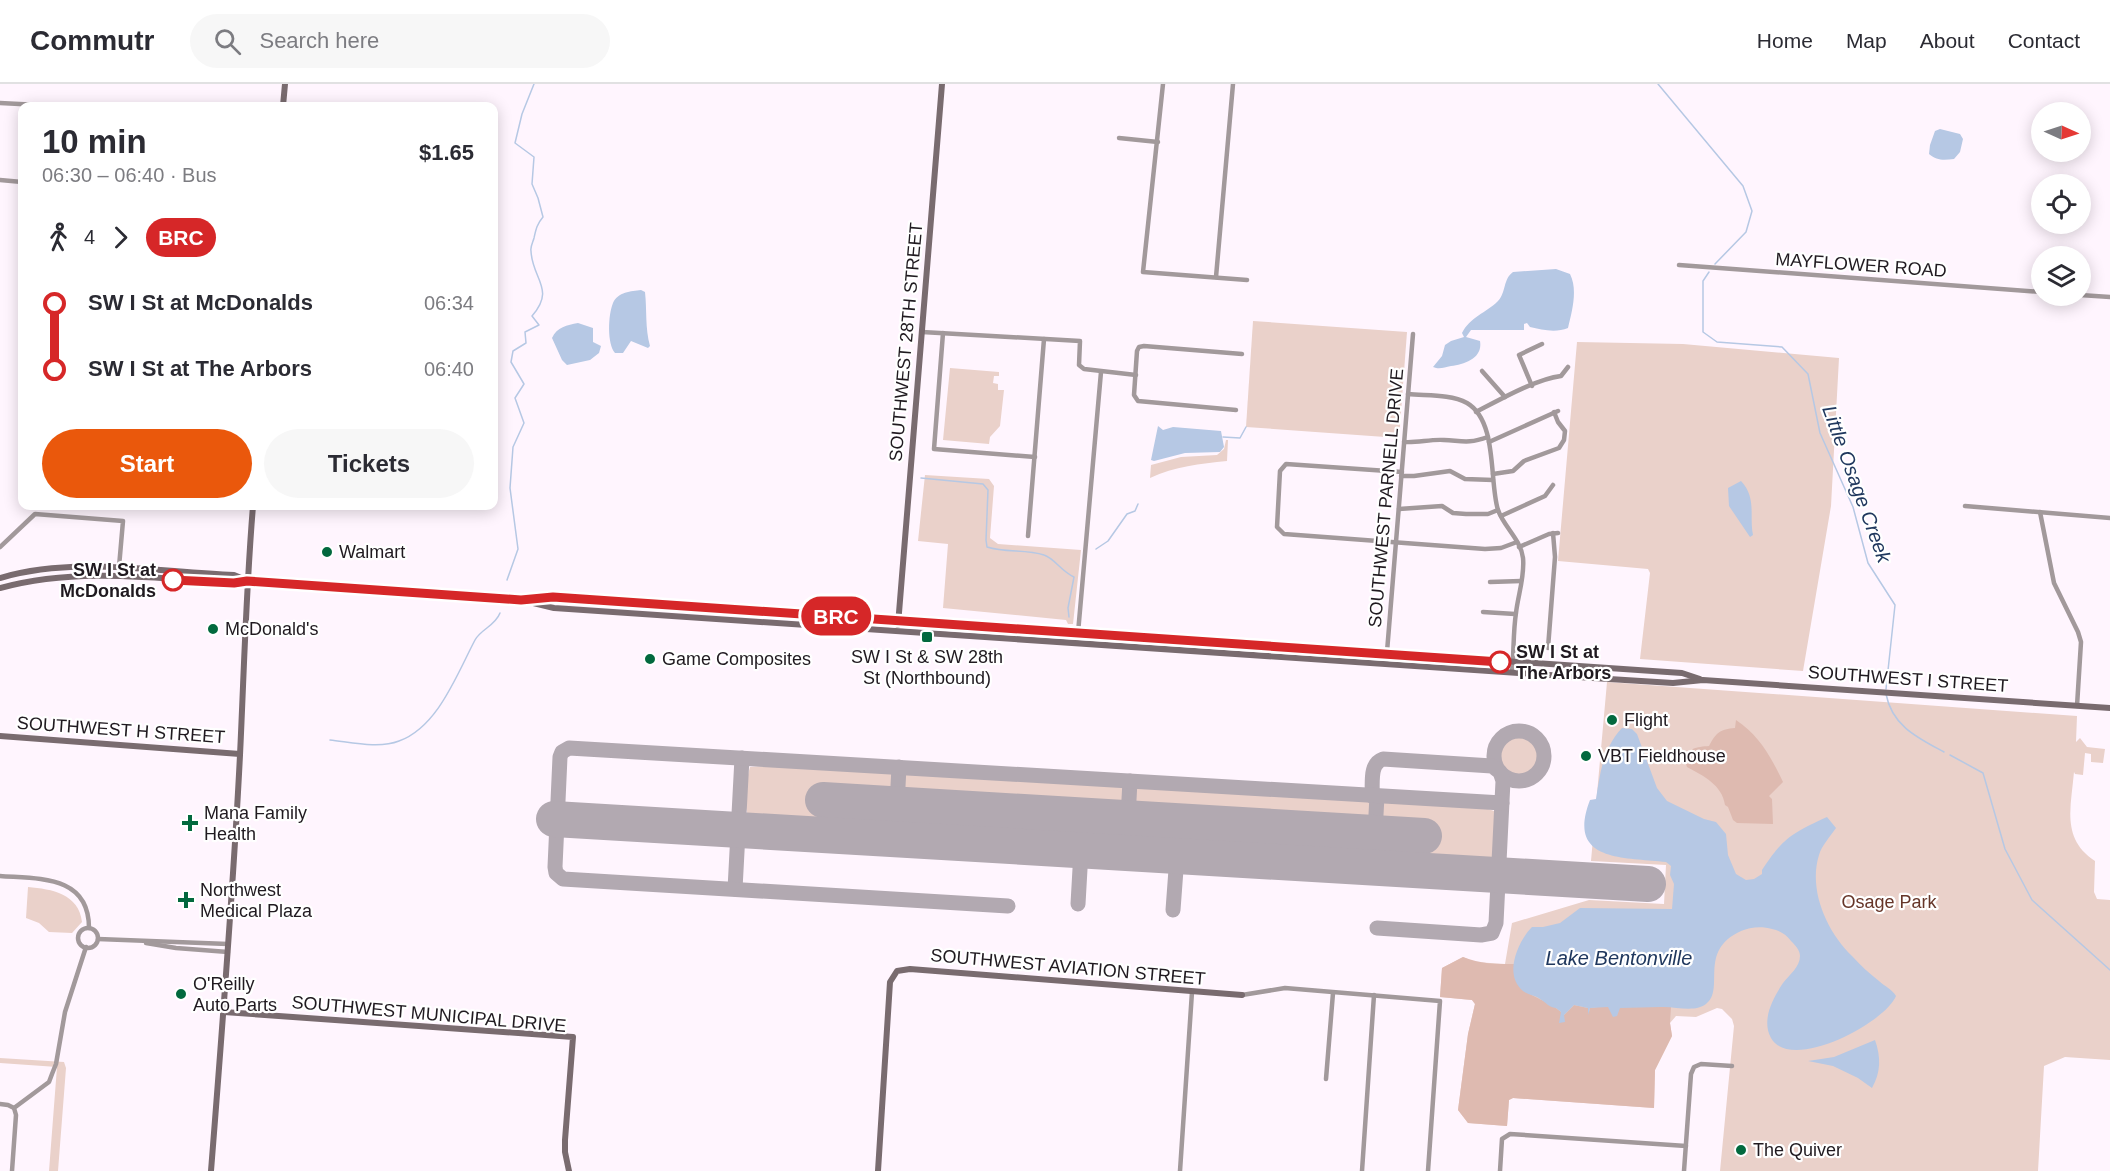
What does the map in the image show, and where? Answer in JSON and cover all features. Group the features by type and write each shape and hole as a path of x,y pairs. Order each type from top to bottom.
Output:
{"main road":[{"path":"283,102 285,84"},
{"name":"SOUTHWEST 28TH STREET","path":"897,630 942,84"},
{"path":"211,1171 224,1012 253,510"},
{"name":"SOUTHWEST I STREET","path":"0,578 52,568 119,567 234,575 247,581"},
{"name":"SOUTHWEST I STREET","path":"0,588 31,580 74,576 111,576 234,583 247,581 521,600 553,597 1682,673 1703,680"},
{"name":"SOUTHWEST I STREET","path":"521,600 554,608 1673,683 1703,680 2110,708"},
{"name":"SOUTHWEST H STREET","path":"0,736 240,754"},
{"name":"SOUTHWEST AVIATION STREET","path":"878,1171 890,982 897,971 910,969 1242,995"},
{"name":"SOUTHWEST MUNICIPAL DRIVE","path":"224,1012 573,1037 565,1140 569,1171"}],"street":[{"path":"1163,84 1143,272 1247,280"},
{"path":"1216,277 1233,84"},
{"path":"0,103 18,104"},
{"path":"1119,138 1158,142"},
{"path":"0,180 18,182"},
{"name":"MAYFLOWER ROAD","path":"1679,265 2031,291"},
{"path":"2091,296 2110,297"},
{"path":"922,332 1080,341 1079,365 1084,369 1136,375"},
{"path":"942,333 934,448 1035,457"},
{"name":"SOUTHWEST PARNELL DRIVE","path":"1386,664 1413,334"},
{"path":"1028,536 1044,339"},
{"path":"1532,386 1519,355 1542,344"},
{"path":"1236,410 1142,402 1135,398 1137,351 1139,347 1144,346 1242,354"},
{"path":"1476,412 1554,376 1561,376 1568,368"},
{"path":"1482,371 1505,397"},
{"path":"1078,633 1101,372"},
{"path":"1408,394 1448,398 1466,403 1476,412 1489,440 1498,510 1523,557 1515,614 1512,672"},
{"path":"1404,442 1443,440 1467,443 1489,440 1556,412 1558,422 1565,431 1564,440 1559,448 1524,461 1513,471 1494,474"},
{"path":"1493,480 1465,479 1450,471 1414,476 1292,464 1282,466 1280,471 1276,523 1284,534 1494,549 1555,533 1548,648"},
{"path":"1501,516 1545,496 1553,485"},
{"path":"1399,509 1442,506 1453,513 1466,514 1488,514 1498,510"},
{"path":"1965,506 2110,518"},
{"path":"2040,512 2054,583 2081,642 2077,706"},
{"path":"0,547 32,515 123,521 119,567"},
{"path":"1490,582 1521,581"},
{"path":"1483,612 1515,614"},
{"path":"0,876 48,879 64,884 83,901 88,910 89,928"},
{"path":"89,928 96,932 98,939 94,946 86,947 80,942 79,936 82,930 89,928"},
{"path":"98,939 228,948"},
{"path":"14,1108 49,1082 56,1064 65,1012 86,947"},
{"path":"1242,995 1285,988 1440,1001 1428,1171"},
{"path":"1180,1171 1192,992"},
{"path":"1326,1080 1333,993"},
{"path":"1362,1171 1374,995"},
{"path":"1684,1171 1691,1074 1694,1067 1701,1064 1732,1066"},
{"path":"0,1104 14,1108 16,1115 12,1171"},
{"path":"1500,1171 1502,1139 1510,1134 1686,1146"}],"green space":[{"path":"1253,321 1407,332 1399,438 1246,427"},
{"path":"1577,342 1683,344 1839,358 1831,506 1803,671 1640,659 1650,573 1648,569 1558,561"},
{"path":"950,368 999,372 999,376 994,376 993,383 998,384 998,390 1004,390 1000,426 990,437 989,444 943,440"},
{"path":"1226,440 1228,440 1227,461 1178,468 1150,478 1151,465 1181,457 1217,455 1224,449"},
{"path":"925,475 989,479 994,486 990,538 998,544 1081,550 1073,624 1068,624 1066,620 943,608 948,544 918,541"},
{"name":"Osage Park","path":"1607,682 2077,716 2076,742 2080,738 2087,747 2105,749 2103,763 2091,762 2091,754 2085,753 2083,775 2074,772 2070,810 2077,843 2095,861 2094,892 2097,899 2110,900 2110,1060 2065,1057 2044,1066 2038,1171 1720,1171 1734,1026 1732,1019 1722,1009 1717,1008 1696,1017 1676,1016 1670,1023 1672,1036 1655,1070 1654,1108 1513,1098 1509,1100 1507,1126 1468,1123 1458,1110 1468,1034 1475,1004 1472,1000 1440,997 1442,968 1463,957 1475,962 1505,964 1512,923 1589,900 1664,904 1666,865 1591,861"},
{"path":"1519,736 1527,737 1533,742 1538,748 1538,764 1533,770 1527,775 1519,776 1511,775 1505,770 1500,764 1499,756 1500,748 1505,742 1511,737"},
{"path":"776,765 1485,808 1494,811 1497,843 1494,855 1489,861 1467,865 757,823 749,819 745,800 750,767"},
{"path":"28,887 46,889 70,899 76,905 82,922 72,933 49,932 39,923 26,918"},
{"path":"0,1058 64,1062 66,1068 58,1171 49,1171 57,1067 0,1063"}],"shaded area":[{"path":"1736,720 1764,747 1783,782 1769,796 1772,799 1773,824 1737,823 1733,820 1716,787 1687,767 1686,756 1690,750 1709,746 1719,732 1735,728"},
{"path":"1463,957 1494,964 1514,964 1515,975 1523,989 1561,1012 1563,1020 1564,1015 1574,1005 1588,1008 1589,1012 1590,1008 1598,1007 1671,1007 1672,1036 1655,1070 1654,1108 1513,1098 1509,1100 1507,1126 1468,1123 1458,1110 1468,1034 1475,1004 1472,1000 1440,997 1442,968"}],"water":[{"path":"1940,129 1960,134 1963,139 1960,152 1954,159 1938,159 1929,154 1935,131"},
{"path":"1556,269 1570,274 1574,287 1574,301 1568,328 1544,330 1530,327 1527,323 1524,324 1524,330 1471,330 1466,337 1480,341 1479,352 1476,356 1462,364 1433,367 1442,356 1445,345 1464,337 1462,333 1469,323 1498,301 1513,272"},
{"path":"641,290 645,292 650,346 648,348 631,341 623,353 615,353 612,349 609,329 613,303 621,294"},
{"path":"578,323 593,328 593,342 601,346 599,353 590,360 567,365 562,360 552,338 560,329"},
{"path":"1158,426 1163,430 1173,427 1221,431 1224,447 1220,452 1185,453 1154,461 1151,460"},
{"path":"1741,481 1751,501 1753,535 1750,537 1729,506 1728,488"},
{"name":"Lake Bentonville","path":"1622,728 1632,729 1637,734 1657,788 1667,801 1704,819 1716,822 1726,834 1728,855 1736,874 1746,880 1754,879 1762,874 1769,859 1789,838 1827,817 1836,828 1820,851 1816,868 1818,896 1828,923 1843,946 1861,966 1896,996 1875,1019 1837,1040 1816,1047 1797,1050 1782,1047 1771,1038 1767,1024 1768,1017 1772,1002 1783,983 1794,971 1800,960 1800,954 1796,946 1783,933 1760,927 1741,931 1728,939 1720,949 1714,969 1714,989 1706,1004 1701,1007 1620,1008 1617,1016 1613,1017 1608,1007 1590,1008 1588,1015 1588,1008 1574,1005 1564,1015 1565,1022 1559,1023 1561,1012 1523,991 1517,984 1513,967 1518,949 1532,927 1560,923 1580,908 1672,909 1674,884 1670,875 1671,866 1666,862 1617,857 1603,852 1592,846 1586,835 1585,820 1590,800 1596,799 1606,752"},
{"path":"1875,1040 1879,1064 1872,1088 1858,1078 1833,1066 1808,1061 1834,1057"}],"waterway":[{"path":"507,580 518,549 510,488 513,447 524,423 515,398 524,384 511,362 513,351 526,343 525,332 539,325 532,316 542,298 541,284 532,261 531,249 537,227 543,217 532,184 534,157 515,143 522,114 534,84"},
{"name":"Little Osage Creek","path":"1658,84 1743,186 1752,211 1746,232 1715,264"},
{"name":"Little Osage Creek","path":"1709,272 1703,281 1703,332 1717,342 1782,347 1808,374 1820,433 1853,507 1868,563 1895,605 1886,689"},
{"path":"1223,437 1240,438 1246,427"},
{"path":"921,478 983,484 988,490 987,547 1044,555 1074,577 1068,608 1069,617"},
{"path":"1096,549 1108,541 1127,514 1135,511 1138,504"},
{"path":"330,740 383,744 399,741 413,734 435,712 445,698 475,640 500,613"},
{"name":"Little Osage Creek","path":"1886,694 1889,705 1900,723 1916,736 1944,752"},
{"name":"Little Osage Creek","path":"1950,755 1983,773 2005,849 2032,900 2110,970"}],"taxiway":[{"path":"1519,731 1528,733 1539,742 1544,756 1542,765 1533,776 1519,781 1510,779 1499,770 1494,756 1496,747 1505,736 1519,731"},
{"path":"1008,906 563,879 556,873 555,867 560,757 562,752 569,748 1502,803"},
{"path":"735,889 742,758"},
{"path":"1372,796 1374,769 1383,759 1492,766 1500,772 1503,781 1496,923 1492,933 1481,935 1377,928"},
{"path":"897,805 899,767"},
{"path":"1128,818 1130,781"},
{"path":"1375,833 1377,796"},
{"path":"1078,904 1083,816"},
{"path":"1173,910 1177,856"}],"runway":[{"path":"823,800 1424,836"},
{"path":"554,819 1648,884"}],"bus line":[{"name":"BRC","path":"173,580 234,583 247,581 521,600 553,597 1500,662"}],"place":[{"name":"Walmart","path":"327,552"},
{"name":"SW I St at McDonalds","path":"173,580"},
{"name":"McDonald's","path":"213,629"},
{"name":"SW I St & SW 28th St (Northbound)","path":"927,637"},
{"name":"Game Composites","path":"650,659"},
{"name":"SW I St at The Arbors","path":"1500,662"},
{"name":"Flight","path":"1612,720"},
{"name":"VBT Fieldhouse","path":"1586,756"},
{"name":"Mana Family Health","path":"190,823"},
{"name":"Northwest Medical Plaza","path":"186,900"},
{"name":"O'Reilly Auto Parts","path":"181,994"},
{"name":"The Quiver","path":"1741,1150"}]}
